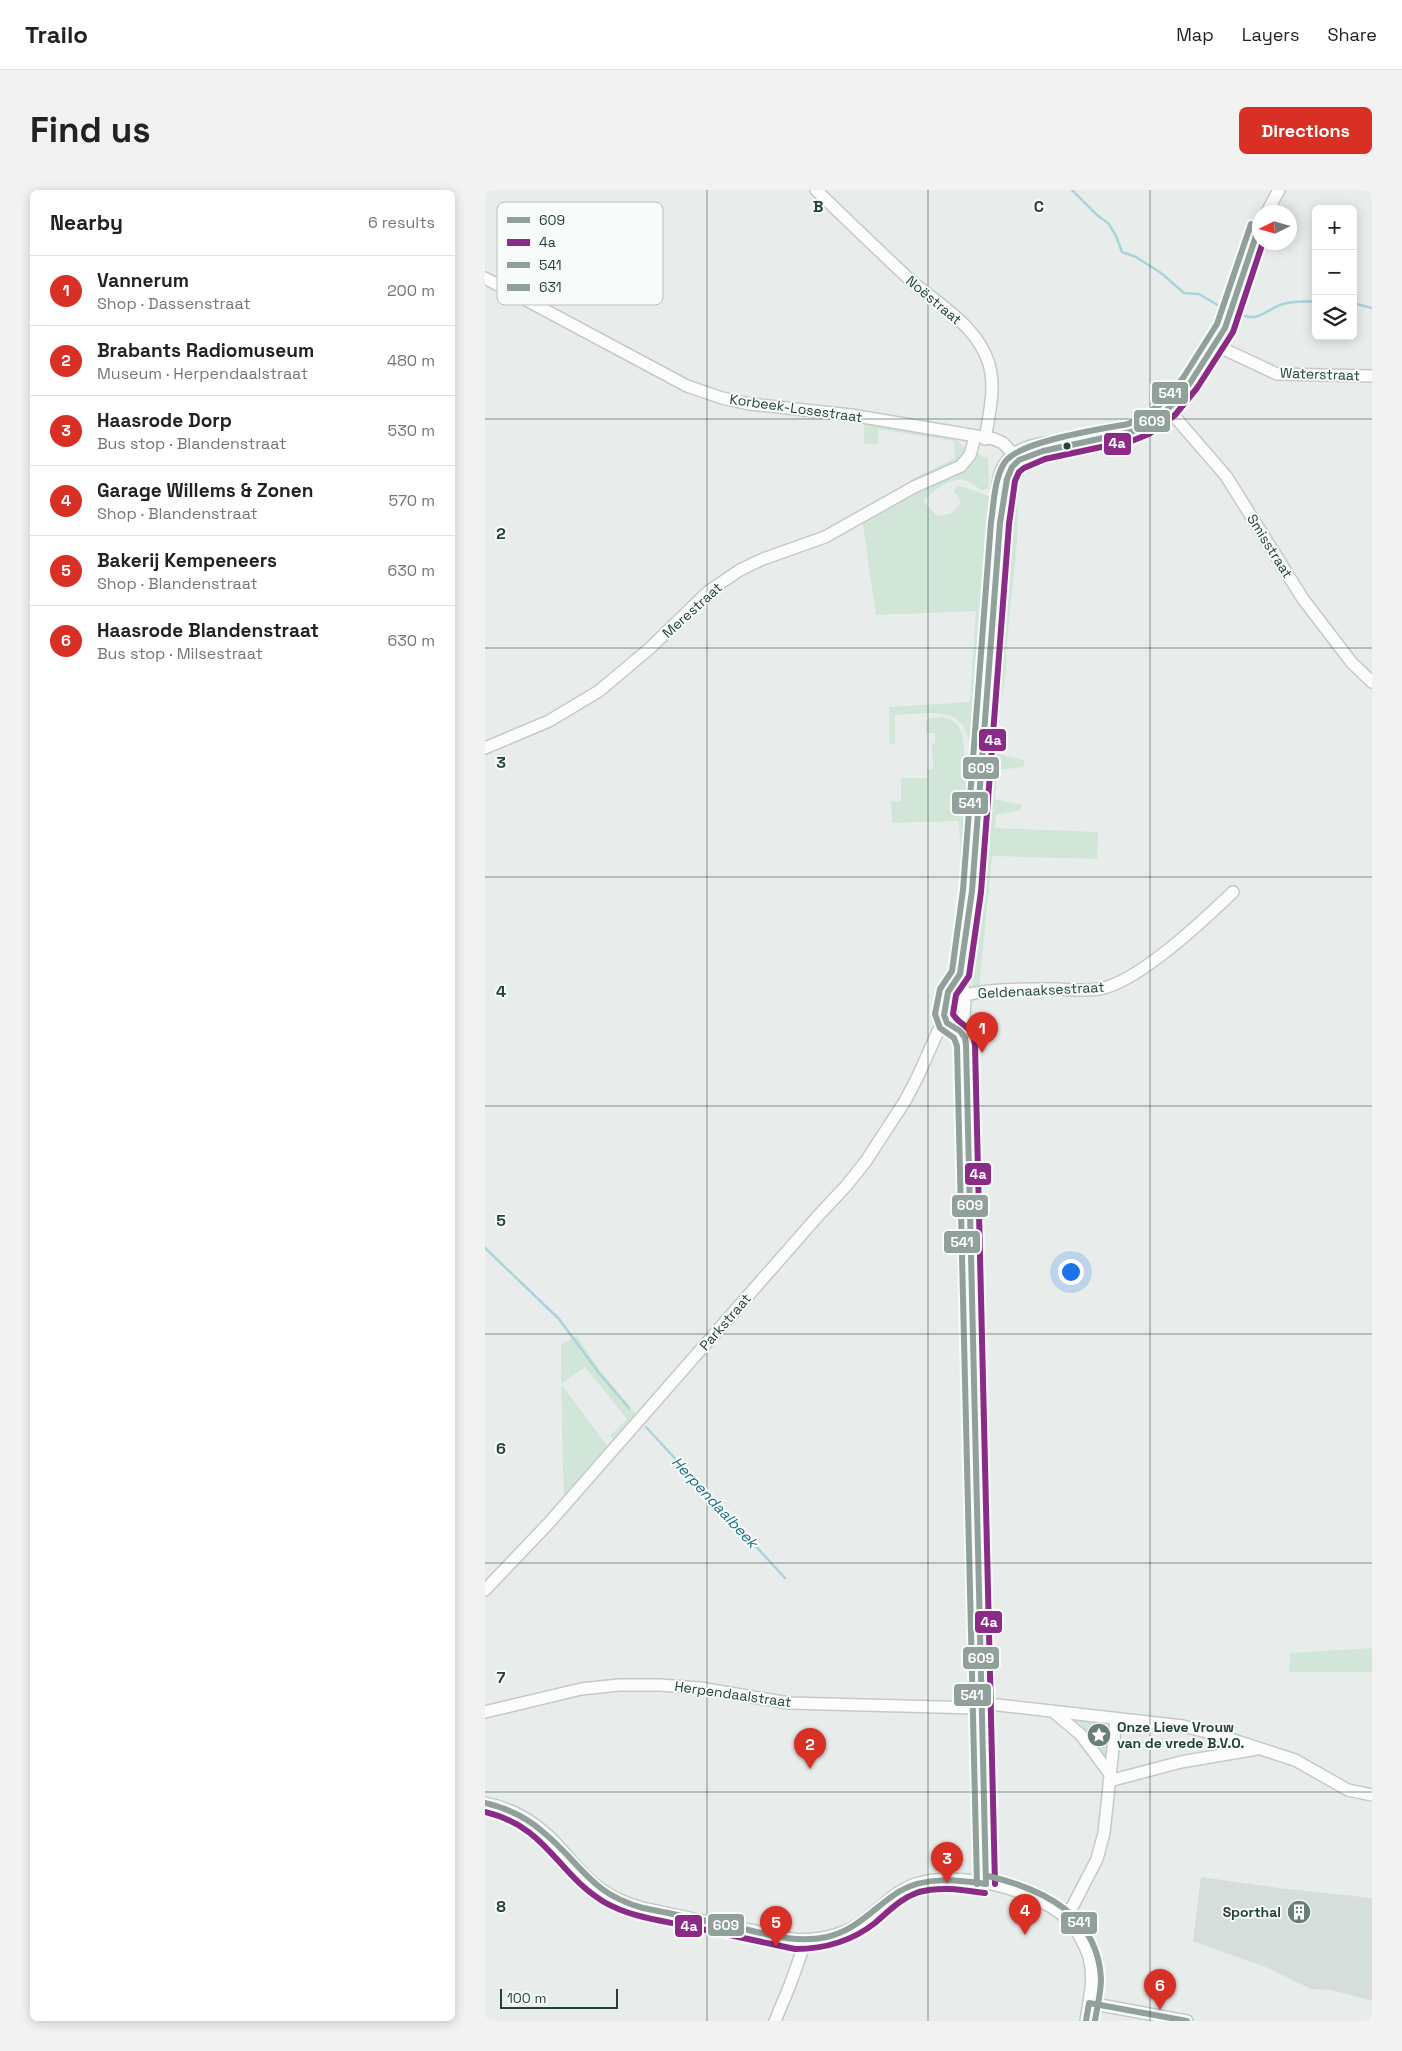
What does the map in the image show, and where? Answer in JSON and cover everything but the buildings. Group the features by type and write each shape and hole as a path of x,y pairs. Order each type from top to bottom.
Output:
{"street":[{"name":"Noëstraat","path":"816,190 922,291 958,318 974,336 984,352 991,375 992,386 980,438"},
{"path":"1271,205 1279,190"},
{"path":"1013,460 1076,443 1131,432 1145,426 1168,409 1190,383 1229,319 1252,246"},
{"name":"Korbeek-Losestraat","path":"485,278 497,284"},
{"name":"Korbeek-Losestraat","path":"536,305 687,386 722,398 750,404 851,414 980,438"},
{"name":"Waterstraat","path":"1215,344 1277,374 1372,376"},
{"name":"Smisstraat","path":"1168,409 1226,476 1303,598 1352,663 1372,682"},
{"path":"980,438 998,448 1013,460"},
{"name":"Merestraat","path":"485,748 549,721 599,691 649,649 709,591 740,570 763,559 825,537 914,487 961,466 980,438"},
{"path":"986,1884 983,1706 964,1021 965,993 960,974 975,863 1000,523 1006,483 1013,460"},
{"name":"Geldenaaksestraat","path":"965,993 997,990 1093,990 1111,986 1139,972 1187,934 1233,892"},
{"path":"951,987 960,974"},
{"path":"951,987 960,986 965,993"},
{"name":"Parkstraat","path":"485,1590 548,1524 866,1162 900,1110 918,1076 936,1034 949,1023 949,992 951,987"},
{"path":"949,1023 960,1025 964,1021"},
{"path":"949,1023 965,1038"},
{"name":"Herpendaalstraat","path":"485,1712 581,1689 619,1685 660,1685 699,1688 789,1703 977,1708 989,1704 1116,1720 1183,1726 1215,1734 1295,1760 1348,1790 1372,1795"},
{"path":"1053,1712 1081,1734 1105,1764 1110,1777"},
{"path":"1066,1919 1097,1859 1104,1833 1116,1720"},
{"path":"1110,1777 1257,1748"},
{"path":"485,1803 513,1812 533,1823 546,1833 593,1883 606,1893 627,1903 731,1928 806,1940 828,1937 849,1930 865,1920 895,1894 916,1884 946,1880 986,1884 1011,1890 1045,1904 1066,1919 1077,1933 1089,1956 1092,1981 1086,2021"},
{"path":"775,2021 806,1940"},
{"path":"1089,2003 1187,2021"}],"shaded area":[{"path":"1201,1877 1372,1898 1372,2001 1332,1990 1311,1989 1268,1968 1193,1941"}],"green space":[{"path":"864,423 904,428 954,438 968,451 964,460 913,484 911,480 955,458 954,441 879,429 878,444 864,444"},
{"path":"1079,449 1080,456 1036,467 1025,474 1020,482 1017,543 1006,668 999,718 998,754 1024,760 1024,767 997,770 995,799 1021,805 1021,810 996,815 995,828 1098,832 1097,859 992,856 979,989 972,989 1012,484 1018,470 1025,464"},
{"path":"975,452 988,459 989,489 982,490 965,480 954,481 942,486 923,501 937,516 952,513 961,502 954,491 957,486 976,491 992,499 991,562 975,772 971,764 967,735 962,724 944,714 895,715 895,744 890,744 889,707 970,702 976,611 876,615 862,519 968,465 973,460"},
{"path":"943,717 952,720 961,732 966,772 973,790 964,904 954,955 950,954 961,879 959,821 892,823 891,801 901,801 901,778 927,778 927,769 933,769 932,743 935,743 935,733 926,733 926,722 929,718"},
{"path":"576,1336 601,1372 636,1414 614,1440 610,1436 627,1419 585,1367 561,1384 561,1345"},
{"path":"561,1384 608,1447 564,1496 562,1439"},
{"path":"1372,1648 1372,1672 1289,1672 1290,1653"},
{"path":"1071,1720 1101,1723 1108,1727 1111,1733 1106,1760"}],"waterway":[{"path":"1072,190 1109,224 1122,252 1136,257 1161,273 1184,293 1199,294 1226,310"},
{"path":"1238,314 1252,317 1262,315 1283,304 1312,301"},
{"path":"1357,304 1372,308"},
{"name":"Herpendaalbeek","path":"485,1248 559,1319 599,1373 629,1408"},
{"name":"Herpendaalbeek","path":"646,1427 785,1578"}],"transit line":[{"name":"541","path":"977,1884 957,1046 954,1038 940,1028 935,1014 940,989 952,971 963,890 991,522 995,491 1001,468 1005,462 1026,448 1062,437 1128,424 1141,418 1162,403 1183,378 1217,324 1251,224"},
{"name":"609","path":"986,1884 966,1045 965,1038 960,1031 947,1023 944,1015 948,992 960,974 972,891 1000,523 1007,479 1012,467 1019,460 1043,451 1131,432 1145,426 1168,409 1190,383 1225,328 1252,248"},
{"name":"4a","path":"995,1884 975,1045 974,1038 969,1029 953,1014 956,995 969,976 981,892 1009,524 1015,481 1019,472 1024,468 1045,459 1134,440 1149,434 1175,415 1197,388 1233,332 1260,250"},
{"name":"609","path":"485,1803 509,1810 530,1822 556,1844 598,1886 625,1902 643,1908 792,1939 827,1937 848,1929 900,1891 920,1883 942,1880 986,1884"},
{"name":"4a","path":"485,1812 506,1819 538,1839 574,1878 604,1902 614,1907 645,1917 795,1949 827,1946 857,1935 875,1923 901,1901 919,1892 944,1889 985,1893"},
{"name":"541","path":"988,1876 1047,1897 1064,1908 1090,1938 1098,1957 1101,1979 1095,2021"},
{"name":"631","path":"1086,2021 1089,2003 1187,2021"}],"place":[{"name":"Vannerum","path":"982,1053"},
{"name":"Onze Lieve Vrouw van de vrede B.V.O.","path":"1099,1735"},
{"name":"Brabants Radiomuseum","path":"810,1769"},
{"name":"Haasrode Dorp","path":"947,1883"},
{"name":"Sporthal","path":"1299,1912"},
{"name":"Garage Willems & Zonen","path":"1025,1935"},
{"name":"Bakerij Kempeneers","path":"776,1947"},
{"name":"Haasrode Blandenstraat","path":"1160,2010"}]}
